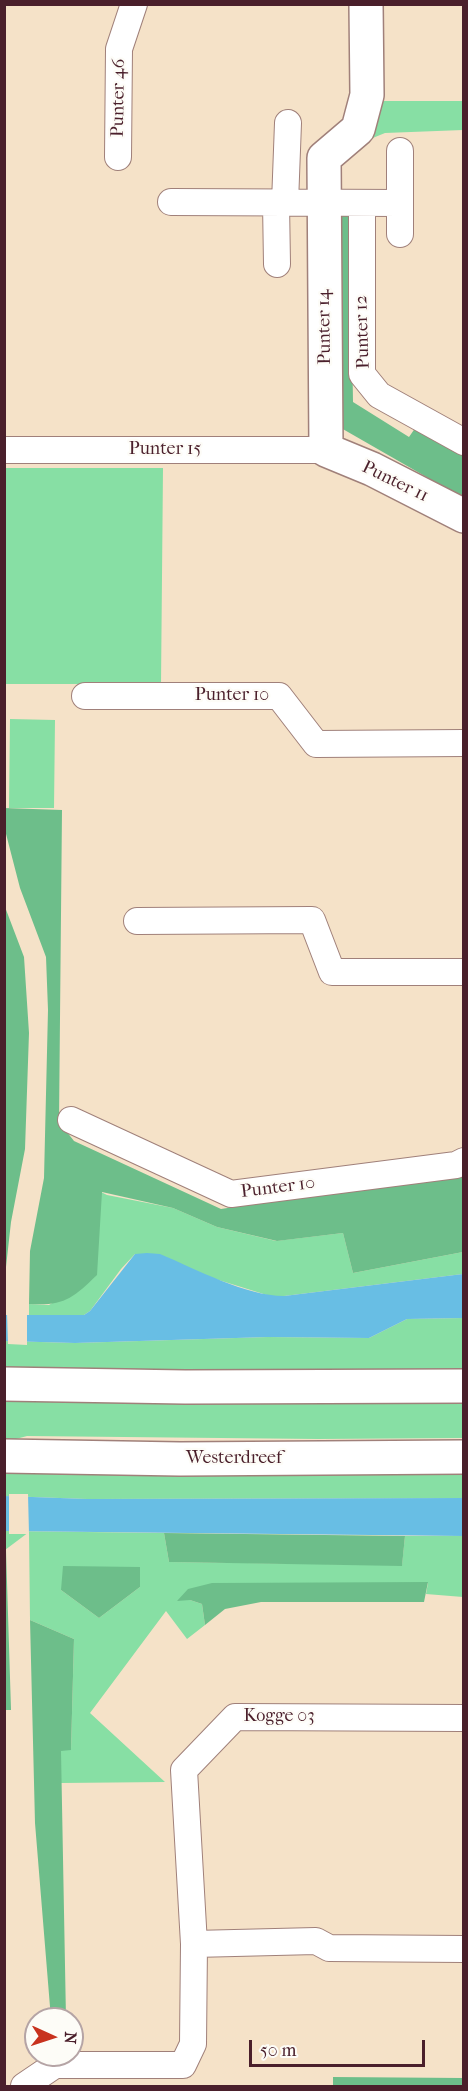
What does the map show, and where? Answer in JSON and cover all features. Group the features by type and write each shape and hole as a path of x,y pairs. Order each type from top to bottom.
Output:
{"main road":[{"name":"Punter 14","path":"326,450 324,158 358,129 367,95 366,4"},
{"name":"Punter 11","path":"326,450 372,469 464,516"},
{"path":"4,1384 185,1387 464,1386"},
{"name":"Westerdreef","path":"4,1456 180,1459 464,1457"}],"street":[{"name":"Punter 46","path":"118,157 119,49 134,4"},
{"path":"277,264 288,123"},
{"path":"400,152 400,234"},
{"path":"171,202 400,203"},
{"name":"Punter 12","path":"362,203 362,374 379,395 464,442"},
{"name":"Punter 15","path":"4,450 326,450"},
{"name":"Punter 10","path":"86,696 279,696 316,744 464,743"},
{"path":"137,921 312,920 332,972 464,972"},
{"name":"Punter 10","path":"71,1120 231,1194 456,1165 464,1161"},
{"name":"Kogge 03","path":"28,2084 55,2064 183,2065 193,2044 194,1944 184,1770 235,1716 464,1718"},
{"path":"194,1944 316,1941 329,1948 464,1949"}],"green space":[{"path":"377,101 463,101 463,130 385,133 348,148"},
{"path":"332,213 350,213 353,402 409,437 418,424 463,450 463,498 341,428"},
{"path":"4,468 163,468 161,684 5,684"},
{"path":"10,719 55,720 54,808 9,808"},
{"path":"4,808 62,810 59,1122 74,1141 221,1209 463,1172 463,1252 353,1273 343,1233 277,1241 217,1227 173,1208 102,1192 97,1275 67,1299 51,1304 29,1304 30,1251 44,1178 48,1010 46,957 20,888 5,830"},
{"path":"5,907 24,957 29,1033 25,1149 11,1222 5,1276"},
{"path":"101,1192 173,1208 217,1227 276,1241 343,1233 353,1273 463,1252 463,1274 270,1296 135,1254 90,1311 84,1315 29,1315 29,1304 49,1305 96,1275"},
{"path":"463,1318 463,1372 5,1369 5,1341 75,1343 268,1337 369,1338 407,1319"},
{"path":"5,1399 463,1401 463,1438 27,1436 5,1442"},
{"path":"5,1466 463,1469 463,1498 87,1499 5,1496"},
{"path":"5,1531 164,1533 169,1562 402,1565 405,1536 463,1536 463,1597 426,1594 428,1583 190,1600 202,1604 205,1625 187,1639 166,1611 90,1713 165,1782 61,1783 61,1750 71,1750 74,1639 30,1620 29,1532 5,1550","holes":["140,1587 99,1618 61,1590"]},
{"path":"164,1533 405,1536 402,1566 169,1562"},
{"path":"6,1550 11,1710 5,1710"},
{"path":"63,1566 140,1567 140,1587 99,1618 61,1590"},
{"path":"428,1582 424,1602 261,1602 225,1609 205,1625 202,1604 190,1600 177,1601 188,1589 212,1583"},
{"path":"30,1620 74,1639 71,1750 61,1751 66,2007 50,2007 35,1823"},
{"path":"333,2077 463,2078 463,2086 333,2086"}],"water":[{"path":"135,1254 160,1254 238,1287 269,1295 284,1296 463,1274 463,1318 407,1319 369,1338 268,1337 75,1343 5,1341 5,1315 84,1315 90,1311"},
{"path":"5,1496 87,1499 463,1498 463,1536 5,1531"}],"pier":[{"path":"7,1312 27,1312 27,1345 8,1344"},
{"path":"9,1494 28,1494 29,1534 9,1534"}]}
